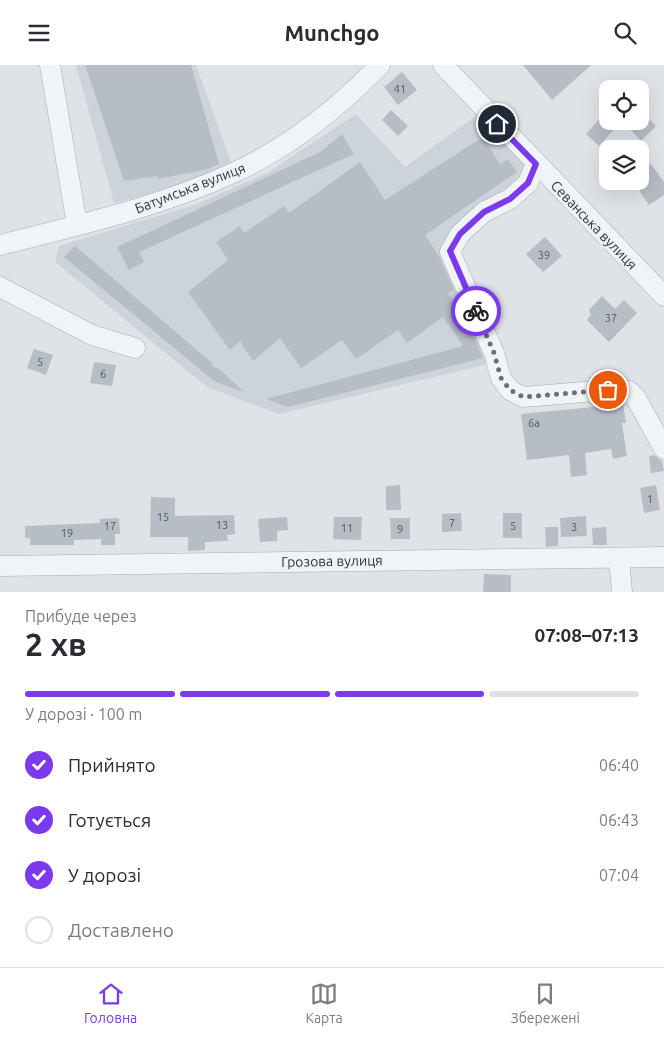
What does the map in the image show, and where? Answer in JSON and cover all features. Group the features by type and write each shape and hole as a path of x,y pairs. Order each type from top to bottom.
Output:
{"street":[{"path":"50,65 77,225"},
{"name":"Батумська вулиця","path":"0,245 152,205 233,173 268,154 334,108 380,65"},
{"name":"Севанська вулиця","path":"443,65 664,297"},
{"path":"536,164 528,183 510,199 484,212 460,234 450,251 494,353 501,378 510,390 523,397 608,390 629,391 636,398 664,449"},
{"path":"0,287 92,335 135,348"},
{"name":"Грозова вулиця","path":"0,566 664,557"},
{"path":"619,558 622,592"}],"shaded area":[{"path":"76,65 196,65 232,165 191,185 114,203"},
{"path":"484,110 536,164 450,251 489,364 279,414 207,387 55,262 59,246 197,204 267,173 356,114 405,167"}],"building":[{"path":"85,65 191,65 219,164 208,169 158,179 157,176 124,181"},
{"path":"523,65 591,65 552,100"},
{"path":"402,72 417,90 398,105 384,87"},
{"path":"391,110 408,126 398,136 382,120"},
{"path":"649,119 656,126 640,140 631,130 649,130"},
{"path":"599,120 599,130 613,130 604,140 599,140 599,146 586,134"},
{"path":"342,134 354,154 139,252 144,262 129,270 117,247 320,152"},
{"path":"483,137 500,164 508,159 517,172 425,235 439,256 454,290 448,293 474,337 483,358 288,407 266,399 463,346 443,317 407,343 398,330 356,359 342,340 301,368 280,338 253,361 240,341 230,350 188,292 228,260 216,242 240,226 244,233 284,206 289,213 360,162 385,200"},
{"path":"649,163 664,182 664,195 649,205 640,190 649,190"},
{"path":"545,237 562,256 543,272 526,254"},
{"path":"75,246 213,364 211,366 219,369 244,392 214,381 64,257"},
{"path":"602,296 615,309 624,300 637,313 609,342 587,320 591,315 589,310"},
{"path":"34,349 53,355 46,375 27,368"},
{"path":"94,362 116,365 112,386 90,383"},
{"path":"623,403 626,423 622,423 627,456 613,459 611,449 585,453 587,475 571,477 569,455 527,460 521,414 604,406 604,404"},
{"path":"654,455 662,461 664,471 651,473 649,456"},
{"path":"400,485 401,510 386,510 386,486"},
{"path":"656,485 660,510 644,513 640,488"},
{"path":"151,497 175,498 175,516 234,515 235,534 227,535 228,541 205,542 205,550 188,551 188,537 150,537"},
{"path":"461,513 462,531 442,532 442,514"},
{"path":"503,513 522,513 522,538 503,538"},
{"path":"586,516 587,536 561,537 560,518"},
{"path":"287,517 288,530 277,531 277,541 260,542 258,519"},
{"path":"334,517 362,517 361,540 333,539"},
{"path":"119,518 120,534 115,534 115,545 101,545 101,539 74,540 74,545 30,545 30,538 25,538 25,526 100,523 100,519"},
{"path":"390,518 410,518 410,539 391,539"},
{"path":"545,527 558,527 558,546 546,547"},
{"path":"606,527 607,545 593,545 592,528"},
{"path":"484,574 511,575 511,592 483,592"}],"way so far":[{"path":"476,311 494,353 501,378 510,390 523,397 551,393 608,390"}],"route":[{"path":"476,311 450,251 460,234 484,212 510,199 528,183 536,164 497,124"}]}
